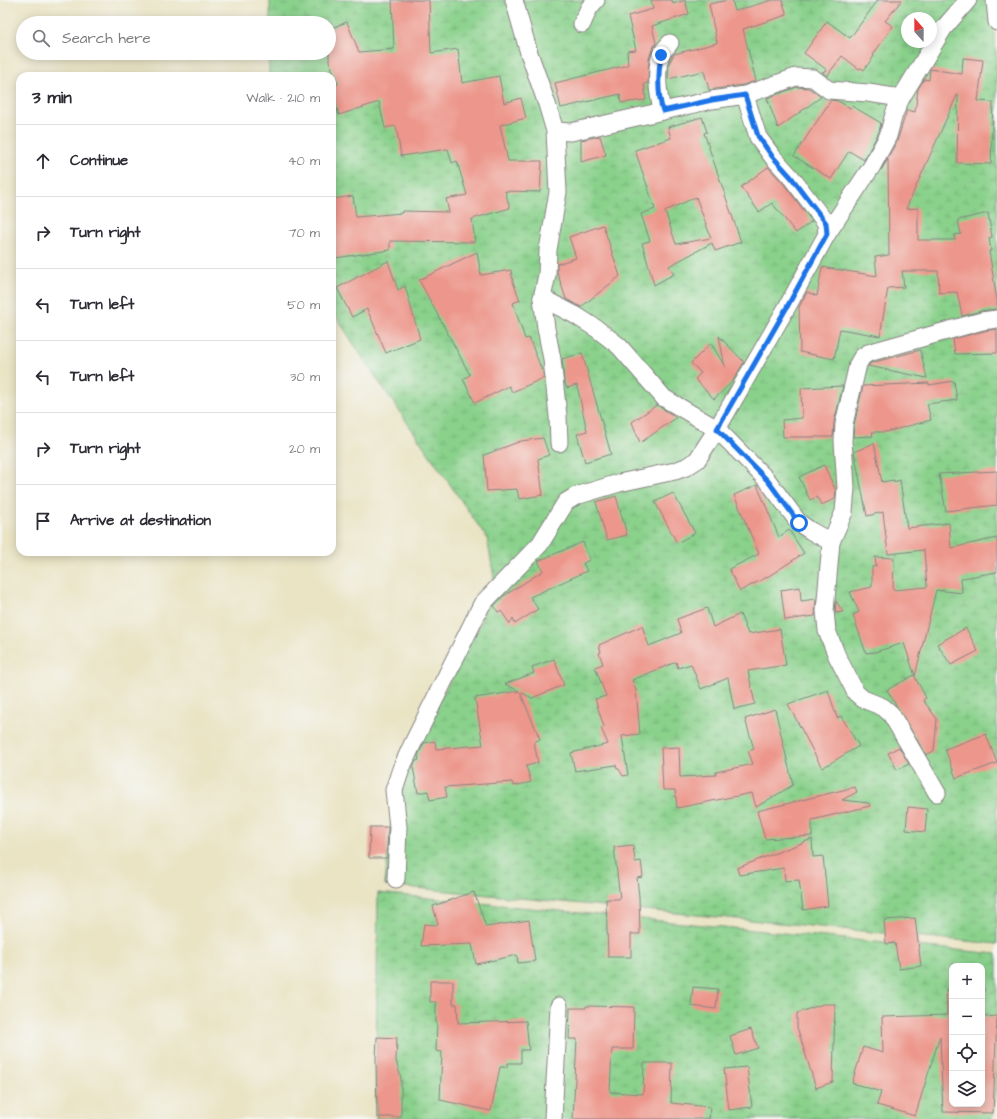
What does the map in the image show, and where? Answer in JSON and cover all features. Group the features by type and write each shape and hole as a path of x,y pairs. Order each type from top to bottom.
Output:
{"street":[{"path":"514,0 529,53 555,131 558,192 548,250 547,275 542,298 556,398 559,443"},
{"path":"582,24 596,0"},
{"path":"396,879 398,828 394,790 412,743 482,604 540,544 566,502 576,496 620,483 675,471 686,467 697,460 717,429 827,234 872,166 888,136 900,98 943,29 968,0"},
{"path":"995,0 997,22"},
{"path":"663,111 659,100 658,73 661,55 670,43"},
{"path":"555,131 571,132 712,100 745,95 796,77 813,78 829,90 868,93 900,98"},
{"path":"745,95 758,136 772,156 791,177 826,223 827,234"},
{"path":"542,298 575,315 619,346 664,398 717,429 768,481 799,523 831,542"},
{"path":"937,793 891,714 883,707 863,699 856,693 837,656 827,631 825,611 831,542 844,512 846,488 843,441 844,424 858,364 862,357 868,353 906,342 982,321 997,319"},
{"path":"553,1119 559,1006"}],"green space":[{"path":"270,0 992,0 997,64 997,944 385,885 392,816 415,747 481,622 494,577 487,538 364,360 336,316 336,72 269,72 269,60 336,60 336,16 270,16"},
{"path":"378,893 997,954 997,1089 992,1119 376,1119"}],"building":[{"path":"392,0 429,0 431,53 458,49 462,83 499,76 504,103 521,98 526,118 500,125 508,161 542,161 540,192 505,191 510,208 472,219 475,242 390,241 390,250 336,258 336,198 353,196 356,217 402,213 402,211 449,212 446,199 467,195 457,161 452,163 448,149 401,156 396,126 385,128 379,102 339,115 336,106 336,85 338,84 336,72 333,72 329,61 336,60 336,26 347,22 359,52 394,49"},
{"path":"651,0 672,0 673,4 685,0 689,14 652,26 656,43 649,59 648,83 644,84 646,100 621,103 620,94 561,108 555,83 628,65 627,51 636,50 628,16 653,9"},
{"path":"732,0 735,11 772,0 782,0 787,15 743,29 756,81 743,85 709,90 704,71 668,79 669,63 674,54 717,43 709,4"},
{"path":"878,0 902,0 885,21 893,26 873,55 874,56 864,70 861,68 859,69 842,56 827,76 822,72 827,70 804,53 827,21 850,38"},
{"path":"963,58 983,60 978,101 993,102 991,164 957,163 958,93 906,209 918,208 918,240 955,240 954,235 961,234 958,220 988,213 992,237 989,238 991,251 989,251 997,300 997,309 962,316 957,292 939,293 938,271 902,271 904,287 888,288 880,336 840,329 834,359 800,352 799,307 807,292 817,296 822,267 877,276 875,257 889,255 888,159 881,170 897,141 907,110 915,112 918,89 924,79 929,80 930,69 962,74"},
{"path":"797,87 809,88 821,97 778,128 767,98"},
{"path":"831,100 838,101 850,108 852,106 881,123 879,132 864,160 849,151 831,179 794,156"},
{"path":"702,117 707,132 704,133 741,242 715,251 712,243 669,266 674,274 654,285 642,243 650,241 641,214 655,209 635,150 671,138 668,127","holes":["696,197 711,238 676,244 665,211"]},
{"path":"600,136 606,155 581,162 581,140"},
{"path":"768,167 783,183 812,221 796,233 772,203 759,212 741,187"},
{"path":"603,225 620,276 581,307 566,299 557,272 557,264 576,258 569,237"},
{"path":"477,252 481,275 511,270 513,282 520,300 513,303 525,339 529,338 544,378 512,392 509,386 475,403 463,379 470,375 419,280"},
{"path":"388,261 398,290 405,286 420,339 386,353 367,309 352,317 337,288"},
{"path":"997,329 997,353 955,354 953,339"},
{"path":"719,336 744,362 732,382 714,399 695,379 701,373 691,363 711,343 725,367"},
{"path":"920,350 927,378 868,366 871,363"},
{"path":"582,353 611,454 585,462 577,434 587,431 577,385 567,388 564,381 562,359"},
{"path":"954,381 957,400 927,404 931,420 886,432 872,432 873,436 853,437 854,425 863,386 929,383 929,385"},
{"path":"843,386 834,422 833,437 783,437 782,420 802,418 801,388"},
{"path":"657,405 676,418 640,443 632,422"},
{"path":"543,438 549,455 538,459 543,495 519,499 517,489 487,491 484,455 521,441"},
{"path":"874,443 882,482 894,480 894,482 900,480 907,528 949,523 951,548 997,538 997,572 961,579 962,593 936,590 915,676 904,643 875,652 866,653 853,615 859,612 850,592 872,587 872,567 876,566 875,557 894,558 893,590 927,587 924,550 888,554 883,512 867,516 854,452"},
{"path":"824,465 836,491 835,499 821,505 817,497 810,500 799,477"},
{"path":"997,471 997,505 946,511 939,474"},
{"path":"757,485 779,537 789,530 804,553 769,576 740,591 729,569 759,554 734,495"},
{"path":"673,493 695,533 677,543 655,502"},
{"path":"616,496 627,535 607,540 596,502"},
{"path":"583,542 590,560 583,563 587,571 530,597 538,609 515,624 513,618 510,624 501,611 498,612 494,606 502,597 543,571 538,561"},
{"path":"800,587 801,601 816,599 815,616 785,620 781,590"},
{"path":"836,601 843,612 835,613"},
{"path":"707,608 713,627 740,614 748,634 780,629 786,665 748,671 755,704 734,709 728,678 701,689 691,664 678,668 676,662 632,680 636,690 640,734 622,736 628,775 623,776 619,769 617,769 616,765 575,771 571,753 608,744 601,728 604,727 595,699 606,696 595,667 603,664 599,653 601,652 599,645 642,626 649,646 681,633 677,619"},
{"path":"966,628 978,651 951,665 937,644"},
{"path":"554,659 564,685 532,698 520,692 540,739 534,742 538,763 526,766 531,782 514,786 512,782 445,787 447,797 430,800 428,791 418,793 413,767 416,761 419,760 418,755 424,743 435,741 436,749 483,745 475,698 519,691 505,684 534,673 532,667"},
{"path":"914,675 926,698 923,700 937,719 934,751 926,755 887,690"},
{"path":"828,690 837,718 841,716 859,746 822,768 788,704"},
{"path":"775,709 793,785 756,807 752,793 677,808 675,790 663,790 661,748 679,747 680,777 716,775 716,772 753,764 748,751 754,749 745,719"},
{"path":"986,734 997,763 956,778 945,749"},
{"path":"899,747 909,764 897,770 888,753"},
{"path":"855,787 857,792 842,800 869,803 870,806 812,820 812,836 765,839 757,811"},
{"path":"908,807 927,809 925,832 906,830"},
{"path":"370,827 388,827 387,858 369,858"},
{"path":"812,839 813,857 823,856 828,906 803,910 799,880 785,881 784,868 739,875 737,868"},
{"path":"633,845 635,862 641,861 643,877 637,878 640,934 631,934 631,957 608,957 606,899 620,899 614,847"},
{"path":"474,892 486,927 529,920 535,961 518,963 517,955 476,964 472,944 421,946 424,924 438,925 433,906"},
{"path":"915,918 921,966 899,969 895,943 886,944 884,920"},
{"path":"430,981 453,981 453,1004 457,1004 458,1023 526,1021 529,1050 521,1050 521,1063 508,1063 508,1067 500,1067 491,1111 440,1100 442,1052 436,1051 436,1002 430,1002"},
{"path":"693,987 718,989 716,1009 691,1006"},
{"path":"946,989 949,989 949,1107 985,1107 985,1017 997,1016 993,1113 943,1112 940,1036 915,1116 877,1105 881,1092 852,1083 863,1047 883,1053 882,1017 947,1015"},
{"path":"823,1004 835,1004 833,1082 816,1088 797,1027 797,1013"},
{"path":"586,1006 634,1007 633,1049 612,1049 610,1092 643,1094 644,1063 672,1063 671,1103 710,1107 709,1119 573,1119 577,1039 569,1039 570,1008 586,1008"},
{"path":"751,1029 758,1048 736,1055 730,1036"},
{"path":"377,1037 397,1038 396,1061 401,1078 401,1117 377,1117"},
{"path":"747,1067 752,1107 729,1110 724,1069"}],"route":[{"path":"661,55 658,73 659,100 663,111 712,100 745,95 758,136 772,156 791,177 826,223 827,234 717,429 768,481 799,523"}]}
